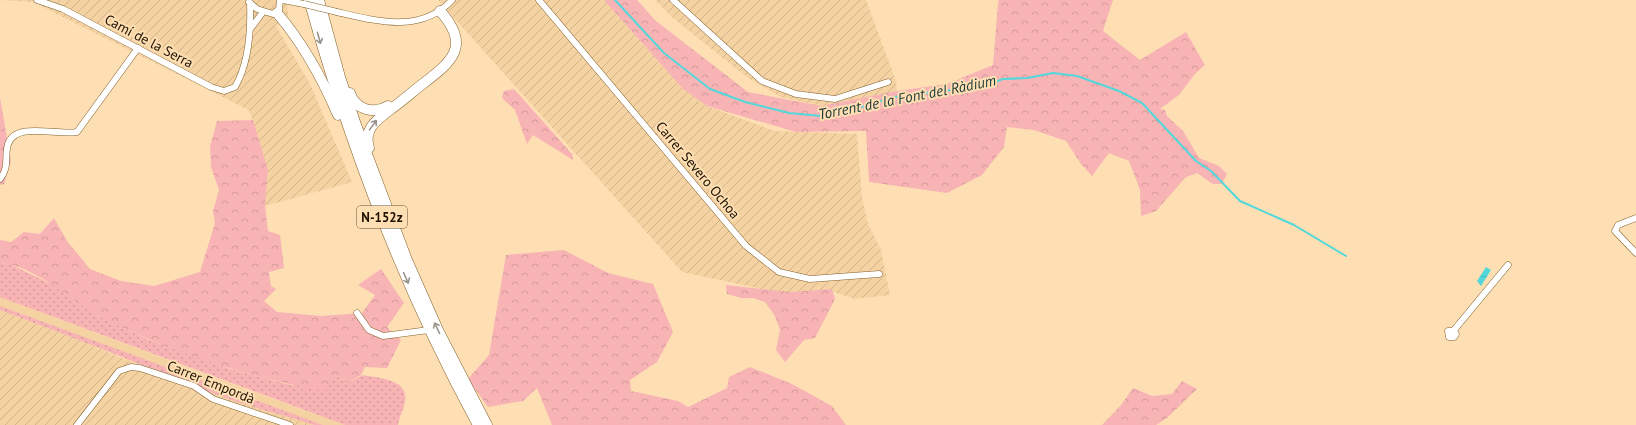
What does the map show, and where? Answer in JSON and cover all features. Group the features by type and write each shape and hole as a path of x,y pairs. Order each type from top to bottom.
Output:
{"highway":[{"name":"N-152z","path":"319,0 340,77 356,125 407,260 438,330 487,425"},
{"name":"N-152z","path":"306,2 350,133 399,262 429,330 478,425"},
{"path":"380,189 368,143 368,132 374,122 439,72 451,60 456,43 456,33 451,23 440,11"},
{"path":"277,13 314,65 343,126 350,133"},
{"path":"338,67 344,76 352,98 359,106 373,111 396,104"}],"street":[{"name":"Camí de la Serra","path":"36,0 63,9 218,90 229,90 238,81 251,28"},
{"path":"249,2 263,12 273,14 277,13 281,7 282,0 306,2 337,12 376,20 405,23 425,18 440,11 452,0"},
{"name":"Carrer Severo Ochoa","path":"539,0 746,246 779,272 810,279 879,274"},
{"path":"672,0 762,81 796,94 835,99 888,82"},
{"path":"249,2 251,28"},
{"path":"251,28 263,12"},
{"path":"0,179 6,171 7,149 9,142 14,136 25,130 66,134 77,132 138,48"},
{"path":"1636,218 1618,225 1615,231 1636,253"},
{"path":"1454,330 1508,265"},
{"path":"357,313 368,330 383,336 429,330"},
{"name":"Carrer Empordà","path":"77,425 119,370 130,367 140,368 194,386 213,399 290,425"}],"shaded area":[{"path":"0,0 287,0 288,16 276,26 310,84 352,182 265,206 268,170 249,110 33,2"},
{"path":"438,0 604,0 683,89 707,106 775,131 857,134 862,198 868,224 881,250 890,295 854,299 835,292 790,295 682,272"},
{"path":"655,0 866,0 896,81 897,91 854,104 821,106 781,97 748,78 673,18"},
{"path":"0,297 345,425 323,425 152,363 0,306"},
{"path":"0,310 75,338 121,358 165,373 209,392 314,425 0,425"}],"green space":[{"path":"604,0 637,0 656,21 748,92 821,106 897,91 947,84 993,65 999,0 1113,0 1103,31 1140,60 1186,32 1205,65 1195,74 1179,95 1160,109 1165,110 1167,116 1183,131 1199,158 1219,166 1227,174 1222,184 1213,184 1197,173 1186,177 1156,211 1141,216 1140,190 1129,161 1109,153 1092,176 1081,164 1066,141 1034,130 1007,127 1004,147 982,175 947,193 869,182 866,131 796,132 707,106 683,89"},
{"path":"514,89 572,154 573,160 533,135 527,144 515,110 502,98 504,91"},
{"path":"0,98 11,161 4,184 0,185"},
{"path":"253,120 268,170 265,206 268,231 280,235 284,268 269,272 271,286 276,289 264,301 277,312 321,316 362,313 375,295 358,285 381,269 404,303 387,327 401,340 387,368 365,367 361,375 348,383 337,376 325,391 267,379 182,353 155,342 101,317 27,270 0,263 0,240 11,242 24,232 40,234 54,218 67,241 90,269 121,281 154,286 200,272 215,223 213,211 219,190 211,167 210,147 217,121"},
{"path":"564,250 608,273 653,284 673,332 657,362 630,380 631,391 678,401 688,407 727,388 729,377 750,367 792,384 832,406 846,425 552,425 537,388 523,401 488,407 468,379 489,355 506,255"},
{"path":"0,263 10,264 55,286 99,316 149,340 230,369 291,385 336,376 348,383 363,375 391,381 402,388 405,394 405,401 398,425 345,425 0,297"},
{"path":"726,285 790,292 832,289 835,299 815,338 804,340 785,362 776,350 780,330 775,316 765,302 753,298 741,298 727,294"},
{"path":"0,306 323,425 314,425 222,397 0,310"},
{"path":"1182,381 1197,389 1167,418 1156,425 1102,425 1121,405 1133,388 1152,396 1172,394"}],"water":[{"path":"1486,267 1491,270 1481,286 1477,281"}],"waterway":[{"name":"Torrent de la Font del Ràdium","path":"615,0 664,53 710,89 745,102 789,113 821,116 855,109 894,97 984,86 1003,79 1027,78 1053,73 1077,76 1119,91 1142,103 1196,161 1211,171 1240,201 1294,225 1346,256"}]}
